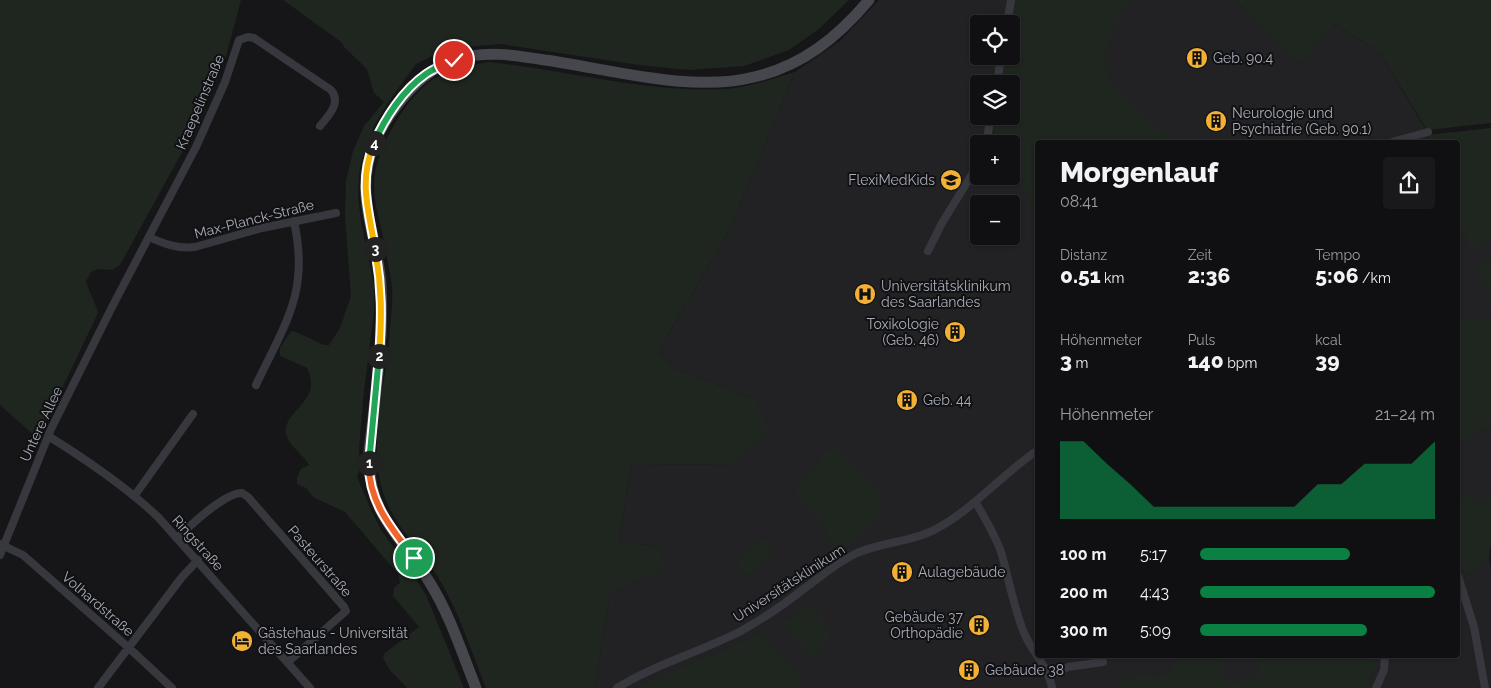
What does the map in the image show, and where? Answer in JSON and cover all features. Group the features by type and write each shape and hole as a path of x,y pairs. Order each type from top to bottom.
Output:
{"street":[{"path":"476,688 438,597 414,558 387,523 371,488 369,452 382,308 381,282 367,210 365,178 373,146 379,132 394,108 425,75 454,60 488,54 509,54 695,83 746,79 779,70 819,49 841,31 869,0"},
{"path":"1008,15 1011,0"},
{"name":"Kraepelinstraße","path":"112,307 213,112 231,68 239,40 248,37 254,38 331,90 336,97 335,106 320,126"},
{"path":"1399,140 1428,132"},
{"path":"928,251 942,223 970,178"},
{"name":"Max-Planck-Straße","path":"149,237 184,248 208,244 294,221 336,213"},
{"path":"256,385 289,313 294,297 298,279 299,259 294,221"},
{"name":"Untere Allee","path":"0,556 2,545 48,436 112,307"},
{"path":"135,495 193,414"},
{"name":"Ringstraße","path":"48,436 81,456 135,495 178,537 310,688"},
{"name":"Universitätsklinikum","path":"617,688 668,662 740,631 782,605 832,567 858,553 930,532 976,503 1035,452"},
{"name":"Pasteurstraße","path":"178,537 217,504 233,494 242,493 248,496 346,611 288,662"},
{"path":"976,503 992,531 1001,553 1016,610 1026,637 1035,652"},
{"name":"Volhardstraße","path":"2,545 23,555 172,688"},
{"path":"98,688 182,577 198,560"},
{"path":"1460,589 1462,602 1480,652 1485,688"},
{"path":"1039,658 1050,676 1052,688"},
{"path":"1050,676 1068,667 1102,658"},
{"path":"1376,688 1384,670 1385,658"}],"shaded area":[{"path":"0,0 241,0 225,60 212,91 192,134 120,265 112,270 98,269 91,272 86,281 98,313 38,439 0,405"},
{"path":"283,0 849,0 819,29 789,50 744,66 689,70 639,65 500,44 457,48 438,53 416,64 387,104 374,126 361,162 359,176 358,197 374,286 374,312 363,400 359,449 360,468 357,477 381,530 410,569 426,595 464,688 407,688 389,669 383,658 385,653 419,627 393,596 394,588 400,583 398,574 345,512 313,497 306,488 297,484 297,478 301,469 309,465 287,438 286,426 307,397 311,380 307,368 280,356 280,348 290,332 294,331 324,345 329,345 340,328 351,296 345,216 346,181 353,151 364,126 384,102 374,93 367,69 341,42"},
{"name":"Universitätsklinikum des Saarlandes","path":"879,0 1235,0 1301,62 1336,24 1380,53 1429,135 1491,128 1491,542 1489,557 1491,569 1491,688 595,688 610,592 659,547 619,541 631,465 730,464 757,400 672,367 658,352 729,231 795,72 840,41"},
{"path":"1014,0 1135,0 1122,14 1113,30 1106,53 1107,73 1122,95 1153,125 1172,140 1035,140 1035,209 1020,185 1020,135 994,135 994,125 1020,125 1020,75 1002,75 1003,65 1020,65 1020,15 1012,15"},
{"path":"1235,0 1491,0 1491,123 1427,130 1380,53 1336,24 1301,63"},
{"path":"489,62 666,88 695,89 725,89 743,86 795,72 729,231 658,352 672,367 757,400 768,434 730,464 631,465 619,541 659,547 665,569 610,592 595,688 486,688 451,601 436,574 398,523 386,501 378,469 377,429 388,348 392,297 383,235 374,194 375,174 379,159 391,130 400,115 409,102 429,82 450,72"},
{"path":"1491,128 1491,239 1471,250 1460,226 1460,140 1422,140 1429,135"},
{"path":"1479,259 1482,264 1491,260 1491,296 1476,268 1478,267 1475,262"},
{"path":"1460,318 1465,321 1467,318 1479,321 1491,318 1491,424 1460,445"},
{"path":"836,449 882,492 879,515 839,555 835,550 837,548 817,519 794,492 825,452"},
{"path":"1469,493 1478,505 1491,495 1491,542 1489,557 1466,576 1460,562 1460,500"},
{"path":"760,540 770,543 771,554 755,572 751,575 746,575 738,568 740,560"},
{"path":"805,603 832,631 818,656 808,655 783,623 796,614"},
{"path":"762,633 799,675 801,688 635,688"},
{"path":"1174,658 1221,658 1224,679 1229,683 1251,678 1259,668 1259,658 1375,658 1375,666 1365,688 1116,688 1116,682 1141,674 1160,676 1171,671"}],"place":[{"name":"Geb. 90.4","path":"1197,58"},
{"name":"Neurologie und Psychiatrie (Geb. 90.1)","path":"1216,121"},
{"name":"FlexiMedKids","path":"951,180"},
{"name":"Universitätsklinikum des Saarlandes","path":"865,294"},
{"name":"Toxikologie (Geb. 46)","path":"955,332"},
{"name":"Geb. 44","path":"907,400"},
{"name":"Aulagebäude","path":"902,572"},
{"name":"Gebäude 37 Orthopädie","path":"979,625"},
{"name":"Gästehaus - Universität des Saarlandes","path":"242,641"},
{"name":"Gebäude 38","path":"969,670"}],"route":[{"path":"414,558 387,523 371,488 369,452 382,308 381,282 367,210 365,178 373,146 379,132 394,108 425,75 454,60"}]}
